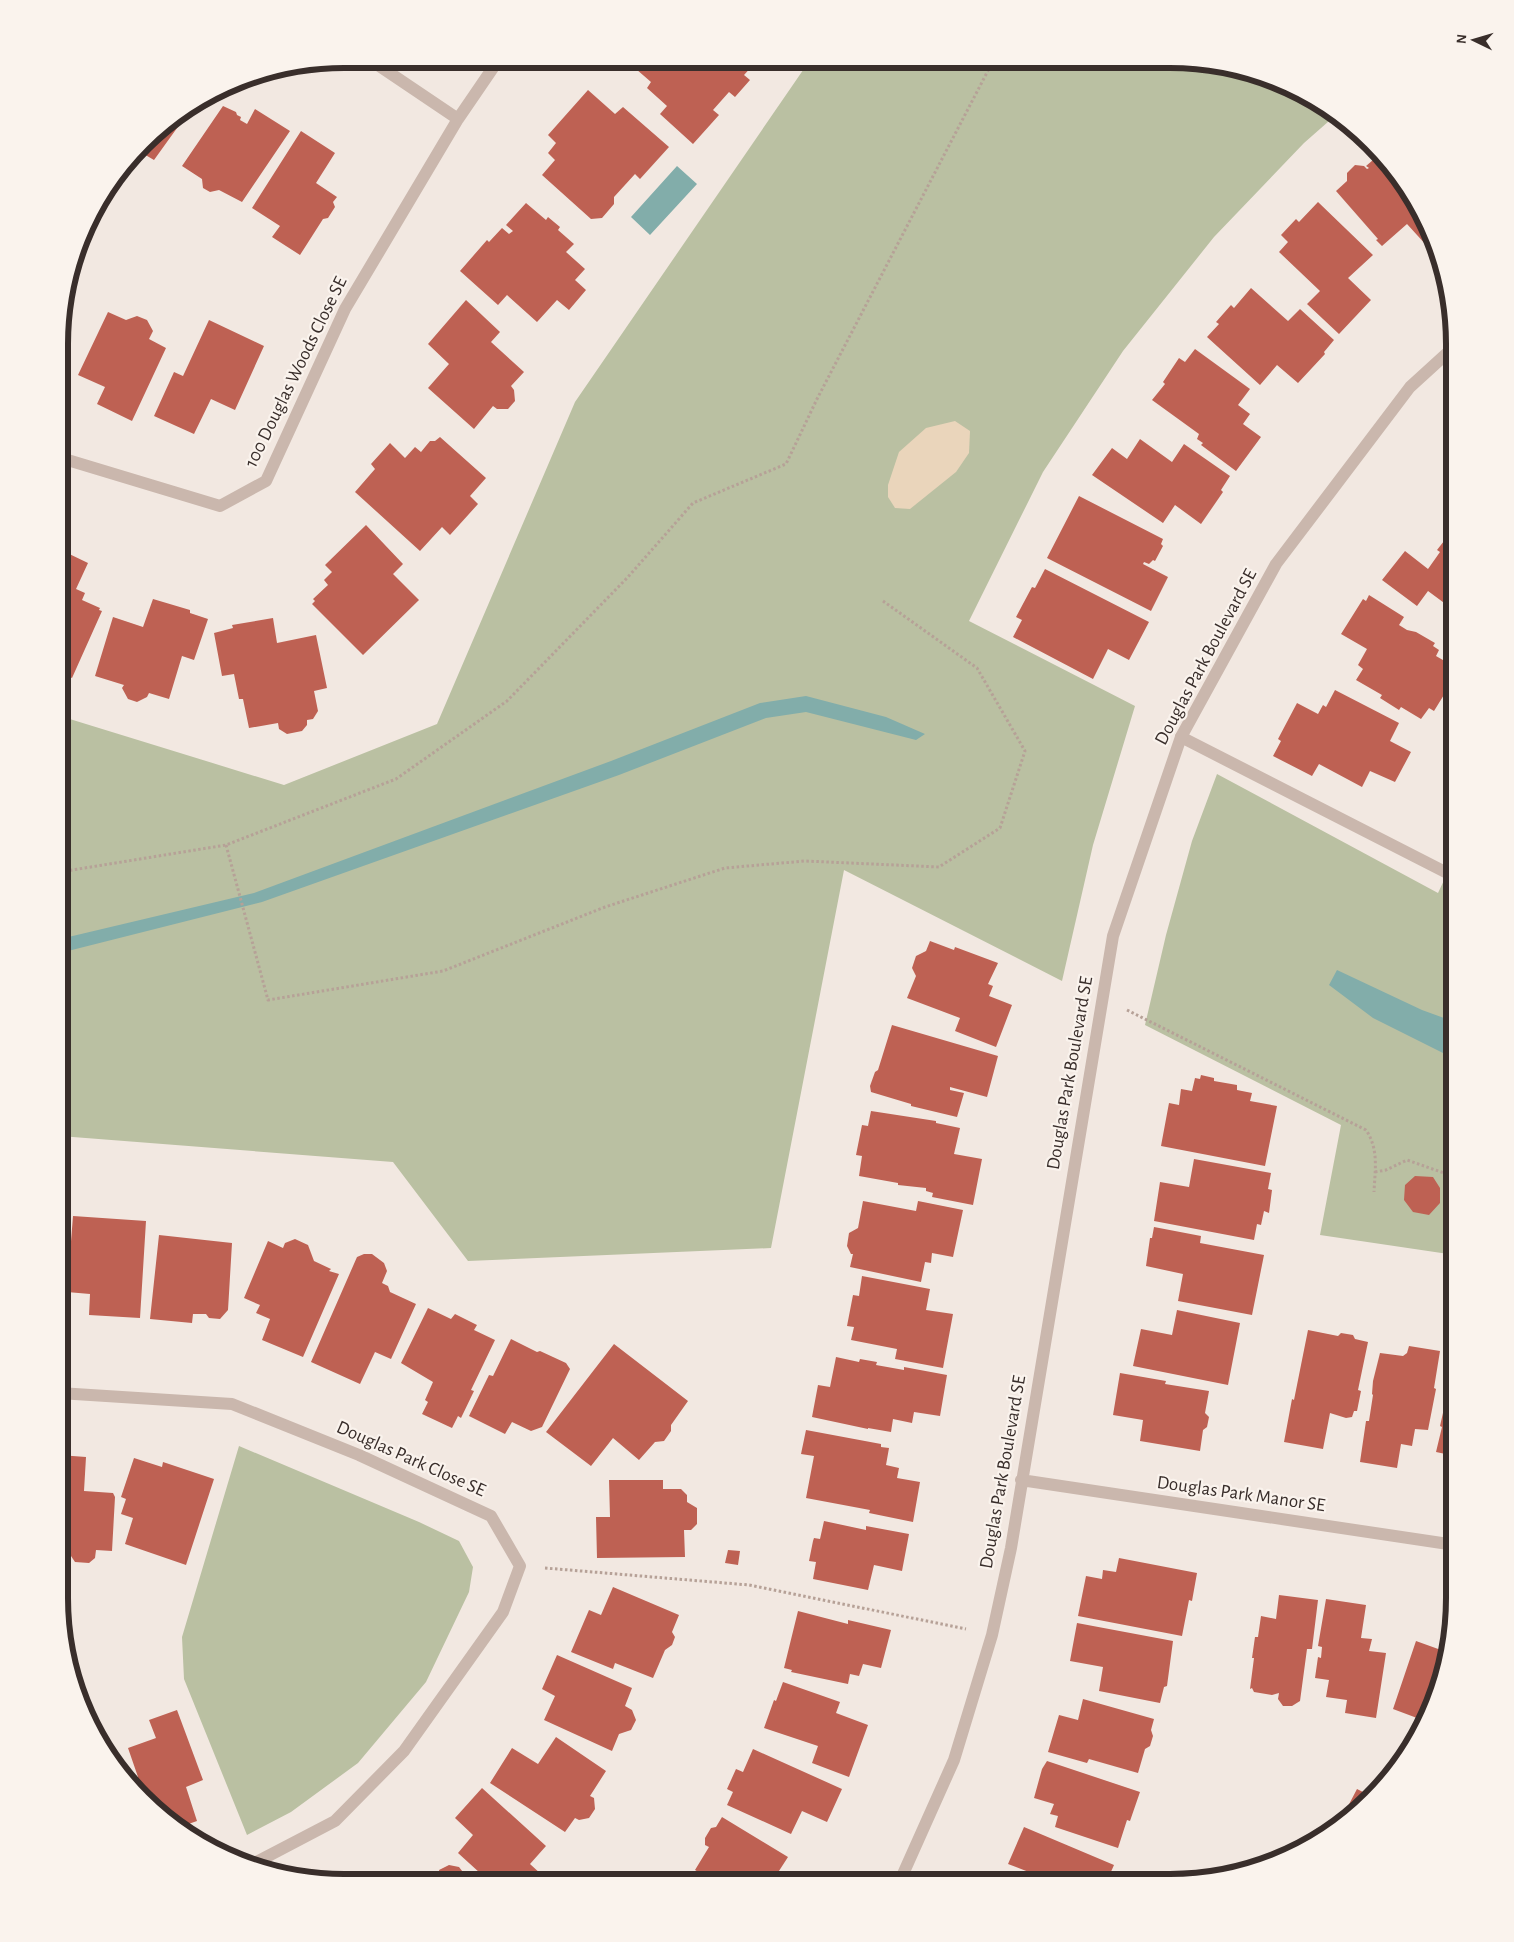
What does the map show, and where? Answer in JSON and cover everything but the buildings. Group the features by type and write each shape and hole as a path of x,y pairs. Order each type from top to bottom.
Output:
{"street":[{"path":"381,67 458,119"},
{"name":"100 Douglas Woods Close SE","path":"67,460 220,506 266,481 345,309 458,119 494,67"},
{"name":"Douglas Park Boulevard SE","path":"903,1874 954,1760 992,1635 1011,1548 1113,936 1181,737 1276,564 1410,388 1446,354"},
{"path":"1181,737 1446,872"},
{"name":"Douglas Park Close SE","path":"67,1394 232,1404 359,1455 491,1516 520,1566"},
{"name":"Douglas Park Manor SE","path":"1021,1480 1446,1544"},
{"path":"258,1861 335,1821 404,1751 503,1612 520,1566"}],"path":[{"path":"67,871 226,844 396,779 507,701 628,577 693,503 786,464 816,399 990,67"},
{"path":"226,844 231,869 268,1000 443,971 605,907 725,868 805,861 939,867 1000,828 1025,751 977,668 883,601"},
{"path":"1102,998 1366,1130 1371,1138 1376,1154 1374,1192"},
{"path":"1375,1172 1386,1170 1407,1160 1444,1173"},
{"path":"520,1566 748,1585 992,1635"}],"green space":[{"path":"805,67 1189,68 1225,73 1276,88 1309,104 1331,119 1304,143 1214,237 1123,351 1043,472 969,621 1135,706 1093,845 1062,981 844,870 771,1248 468,1261 393,1162 67,1137 67,718 284,785 437,724 575,402"},
{"path":"1217,774 1438,893 1446,876 1446,1254 1320,1235 1341,1125 1145,1025 1166,935 1192,841"},
{"path":"239,1446 419,1522 459,1541 473,1567 469,1592 426,1682 358,1763 291,1812 247,1835 184,1679 182,1637"}],"sand":[{"path":"955,421 970,431 969,453 956,472 910,509 895,508 888,497 888,485 899,452 926,428"}],"water":[{"path":"677,166 697,184 650,235 631,217"},
{"path":"806,696 886,717 925,734 916,740 806,712 766,718 619,775 262,902 67,951 67,937 254,893 611,761 760,703"},
{"path":"1337,970 1422,1010 1446,1019 1446,1054 1373,1018 1329,985"}]}
